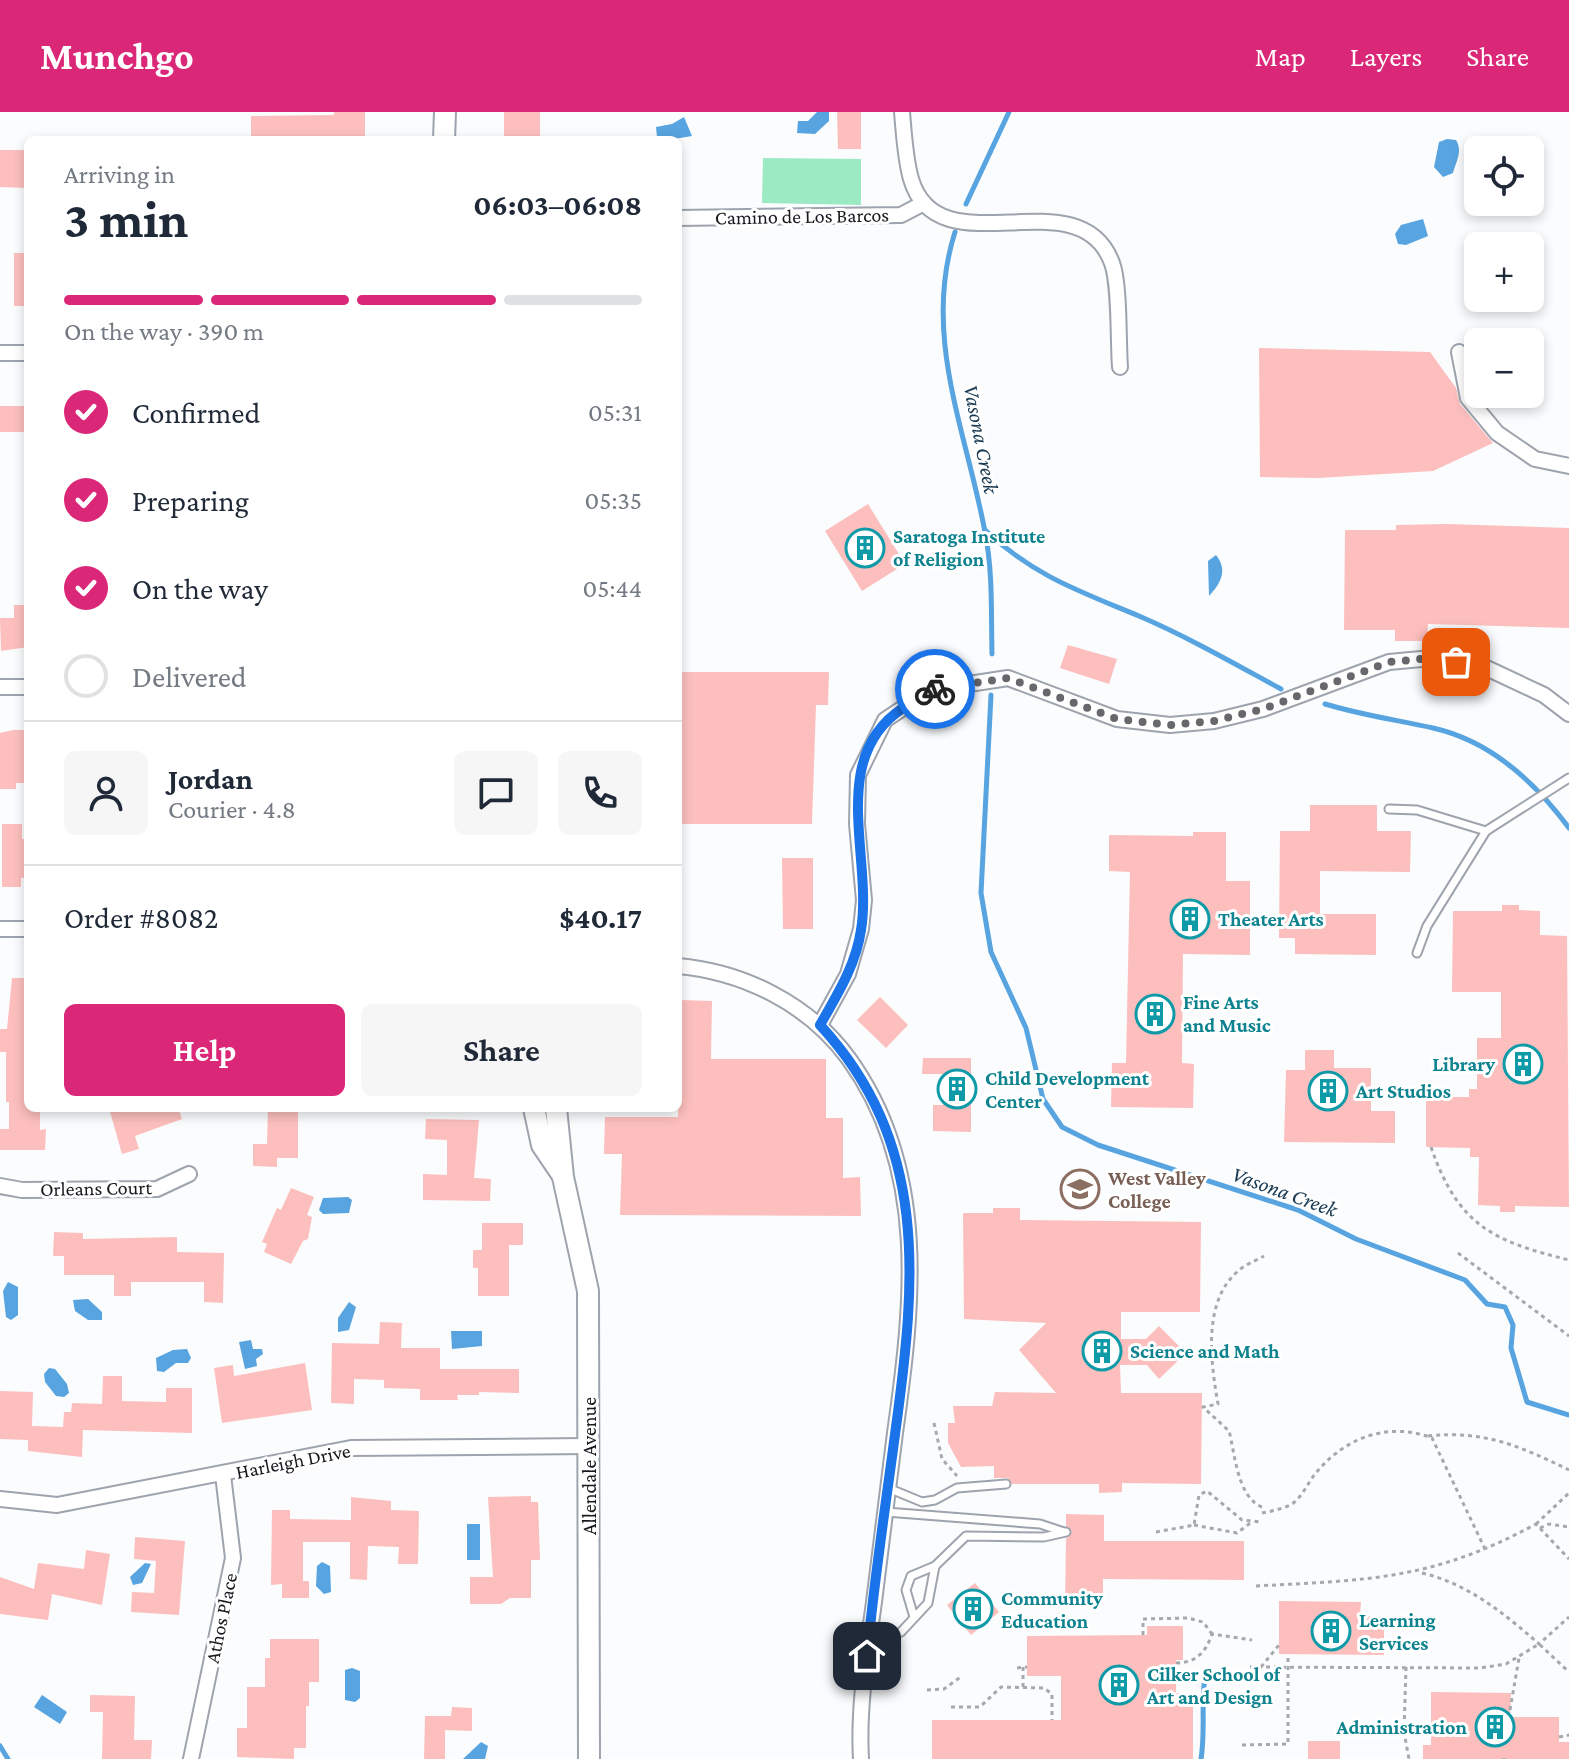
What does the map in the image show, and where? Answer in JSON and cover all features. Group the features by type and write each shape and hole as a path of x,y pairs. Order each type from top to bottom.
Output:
{"street":[{"path":"444,136 445,112"},
{"name":"Camino de Los Barcos","path":"682,218 901,215 924,203 911,181 902,112"},
{"path":"924,203 951,222 1067,223 1097,237 1113,264 1120,367"},
{"path":"1459,352 1468,398 1497,433 1535,459 1569,466"},
{"path":"0,353 24,353"},
{"path":"820,1025 848,974 861,929 864,900 857,824 858,775 885,720 930,690 1008,678 1117,719 1170,725 1214,721 1263,709 1389,662 1432,658 1480,665 1544,695 1569,714"},
{"path":"0,687 24,687"},
{"path":"0,929 24,929"},
{"path":"682,967 736,977 764,989 820,1025 839,1045 873,1097 892,1143 905,1194 911,1237 911,1295 869,1635 861,1716 861,1759"},
{"name":"Allendale Avenue","path":"535,1112 542,1145 563,1177"},
{"name":"Allendale Avenue","path":"556,1112 563,1177 588,1291 589,1759"},
{"name":"Orleans Court","path":"0,1186 22,1190 157,1189 189,1174"},
{"name":"Harleigh Drive","path":"0,1499 57,1505 351,1448 589,1446"},
{"name":"Athos Place","path":"191,1759 233,1558 223,1475"}],"lane":[{"path":"1417,953 1427,926 1486,831 1569,778"},
{"path":"1389,809 1417,810 1486,831"},
{"path":"888,1488 922,1502 935,1500 962,1487 1006,1484"},
{"path":"885,1512 1040,1524 1066,1532 1044,1537 966,1536 935,1566 911,1576 906,1590 914,1617"},
{"path":"869,1635 885,1639 901,1632 928,1603 935,1566"}],"path":[{"path":"1431,1147 1455,1201 1478,1227 1569,1260"},
{"path":"1458,1253 1569,1336"},
{"path":"1262,1507 1251,1500 1233,1458 1229,1431 1203,1407 1218,1404 1210,1358 1211,1336 1224,1291 1234,1274 1264,1256"},
{"path":"934,1423 942,1459 962,1487"},
{"path":"1262,1513 1294,1502 1335,1452 1358,1439 1386,1430 1413,1431 1432,1438 1485,1550"},
{"path":"1427,1436 1482,1437 1517,1444 1569,1470"},
{"path":"1194,1525 1199,1495 1207,1491 1242,1520 1262,1522"},
{"path":"1256,1586 1359,1581 1419,1572 1485,1550 1536,1524 1569,1493"},
{"path":"1156,1532 1194,1525 1237,1533 1253,1521"},
{"path":"1536,1524 1569,1559"},
{"path":"1540,1528 1549,1524 1569,1527"},
{"path":"1419,1572 1443,1578 1476,1596 1539,1644 1569,1672"},
{"path":"1143,1635 1143,1619 1169,1617 1203,1622 1212,1634 1252,1640"},
{"path":"1250,1667 1480,1668 1506,1664 1539,1644 1569,1617"},
{"path":"1176,1663 1195,1660 1204,1652 1212,1634"},
{"path":"1261,1667 1279,1645"},
{"path":"1242,1745 1288,1744 1288,1654"},
{"path":"1510,1710 1519,1658"},
{"path":"1022,1667 1023,1687"},
{"path":"1406,1667 1404,1732 1409,1759"},
{"path":"927,1690 944,1689 962,1676"},
{"path":"951,1707 980,1707 1001,1687 1049,1690 1052,1720"},
{"path":"1559,1737 1569,1735"}],"green space":[{"path":"763,158 861,159 861,205 762,203"}],"water":[{"path":"817,112 829,112 829,121 815,134 797,133 798,121 808,121"},
{"path":"684,117 692,136 657,136 656,127 672,124"},
{"path":"1456,140 1459,152 1453,173 1443,177 1434,167 1439,142"},
{"path":"1423,219 1428,236 1406,245 1398,244 1395,234 1401,225"},
{"path":"1216,555 1222,566 1222,576 1209,596 1208,561"},
{"path":"348,1197 352,1200 349,1213 323,1214 319,1210 323,1198"},
{"path":"8,1282 18,1287 18,1315 11,1320 6,1317 3,1291"},
{"path":"88,1299 102,1312 102,1320 88,1320 75,1311 73,1300"},
{"path":"349,1302 356,1307 349,1330 338,1332 338,1318"},
{"path":"451,1331 482,1331 482,1346 452,1349"},
{"path":"251,1340 253,1349 262,1349 263,1354 256,1359 257,1366 245,1369 239,1342"},
{"path":"187,1349 191,1358 188,1363 176,1363 164,1372 157,1371 156,1358 173,1350"},
{"path":"49,1368 55,1369 67,1384 69,1393 64,1397 56,1396 45,1382 44,1374"},
{"path":"467,1524 480,1524 480,1560 467,1560"},
{"path":"322,1562 330,1566 331,1592 324,1594 316,1586 317,1566"},
{"path":"145,1563 151,1564 142,1583 133,1585 130,1577"},
{"path":"352,1668 360,1671 360,1698 355,1702 345,1700 345,1670"},
{"path":"42,1695 67,1712 60,1724 34,1707"},
{"path":"481,1742 488,1746 485,1759 463,1759"}],"building":[{"path":"334,112 365,112 365,136 251,136 251,116 334,115"},
{"path":"504,112 540,112 540,136 504,136"},
{"path":"837,112 861,112 861,149 838,149"},
{"path":"0,150 24,150 24,188 0,187"},
{"path":"14,253 24,253 24,306 14,306"},
{"path":"1259,348 1430,352 1456,388 1460,404 1493,443 1433,471 1318,478 1260,477"},
{"path":"0,406 24,406 24,432 0,432"},
{"name":"Saratoga Institute of Religion","path":"868,504 905,564 862,591 825,531"},
{"path":"1396,525 1569,528 1569,628 1428,624 1427,641 1395,641 1395,630 1344,630 1345,530 1396,530"},
{"path":"14,605 24,605 24,648 1,651 0,618 14,618"},
{"path":"1068,645 1117,659 1109,684 1060,668"},
{"path":"682,672 829,672 828,705 816,705 812,824 682,824"},
{"path":"24,730 24,783 16,783 16,789 0,789 0,733"},
{"path":"1310,805 1377,805 1377,831 1411,831 1410,872 1320,871 1320,914 1376,914 1376,955 1295,954 1295,938 1279,938 1280,831 1310,831"},
{"path":"2,824 22,824 24,878 21,878 21,887 2,887"},
{"path":"1193,832 1226,832 1226,881 1250,881 1250,955 1183,954 1182,1063 1194,1064 1193,1108 1111,1107 1112,1063 1126,1063 1130,872 1109,871 1109,835 1193,836"},
{"path":"782,858 813,858 813,929 783,929"},
{"name":"Library","path":"1502,905 1519,905 1519,910 1540,911 1540,935 1567,936 1569,1207 1515,1206 1515,1212 1500,1212 1500,1206 1478,1205 1479,1157 1470,1157 1470,1148 1426,1147 1426,1097 1469,1097 1469,1089 1477,1089 1477,1038 1501,1038 1501,992 1452,992 1453,911 1502,911"},
{"path":"12,978 24,978 24,1112 40,1112 40,1130 46,1129 45,1150 0,1150 0,1129 9,1129 6,1052 0,1052 0,1029 7,1029"},
{"path":"880,997 908,1025 886,1048 857,1020"},
{"path":"682,1000 712,1001 711,1059 826,1059 826,1118 843,1118 843,1178 860,1177 861,1216 620,1215 622,1154 604,1154 605,1117 678,1117 678,1112 682,1112"},
{"name":"Art Studios","path":"1305,1050 1334,1050 1334,1068 1371,1068 1371,1111 1395,1111 1395,1143 1284,1142 1286,1070 1305,1070"},
{"name":"Child Development Center","path":"923,1058 971,1058 971,1132 933,1131 933,1105 943,1105 943,1074 922,1074"},
{"path":"110,1112 179,1112 182,1119 135,1136 139,1149 122,1154"},
{"path":"268,1112 298,1112 298,1158 277,1158 277,1167 253,1166 253,1144 267,1144"},
{"path":"426,1119 479,1120 474,1178 491,1179 490,1201 423,1200 423,1174 447,1175 447,1140 425,1139"},
{"path":"291,1188 314,1197 307,1215 312,1217 308,1239 303,1241 291,1264 264,1252 267,1244 262,1242 277,1208 281,1210"},
{"path":"993,1208 1020,1208 1020,1220 1201,1222 1200,1312 1121,1312 1121,1339 1146,1339 1159,1326 1186,1353 1159,1379 1147,1365 1120,1365 1121,1393 1202,1393 1201,1484 1122,1483 1122,1492 1099,1493 1099,1484 1012,1484 1008,1478 994,1478 994,1466 961,1467 948,1443 948,1423 955,1423 953,1406 992,1406 995,1392 1056,1393 1019,1350 1046,1323 964,1319 963,1213 993,1213"},
{"path":"482,1223 523,1223 523,1245 509,1245 509,1296 478,1296 478,1268 473,1268 473,1250 482,1250"},
{"path":"54,1232 83,1233 83,1239 177,1237 177,1252 224,1253 223,1303 204,1302 204,1282 131,1282 131,1296 114,1296 114,1275 64,1275 64,1256 53,1256"},
{"path":"380,1322 402,1323 401,1348 440,1348 440,1369 519,1369 519,1393 479,1392 479,1395 457,1395 458,1400 420,1400 420,1389 384,1388 384,1380 354,1379 354,1404 331,1403 332,1343 379,1344"},
{"path":"305,1363 312,1410 222,1423 214,1368 233,1365 234,1376"},
{"path":"103,1376 122,1376 122,1401 166,1402 166,1388 192,1388 192,1433 83,1430 82,1457 28,1451 28,1440 0,1439 0,1391 33,1392 32,1426 63,1427 64,1412 71,1412 72,1403 102,1404"},
{"path":"531,1496 531,1502 538,1502 540,1560 531,1560 531,1598 510,1598 501,1604 470,1604 470,1577 493,1577 488,1497"},
{"path":"351,1497 391,1501 391,1510 419,1511 418,1564 398,1564 399,1547 368,1546 367,1580 350,1579 350,1542 303,1542 303,1581 309,1581 309,1598 282,1598 282,1584 271,1585 272,1510 290,1510 290,1519 351,1520"},
{"path":"1066,1514 1104,1515 1104,1541 1244,1541 1244,1580 1103,1579 1103,1604 1065,1604 1066,1539 1072,1531 1066,1526"},
{"path":"135,1537 185,1541 179,1615 131,1612 132,1592 154,1593 156,1561 134,1559"},
{"path":"86,1550 110,1554 102,1605 52,1594 48,1620 0,1614 0,1577 34,1589 38,1563 84,1569"},
{"name":"Community Education","path":"975,1583 999,1612 971,1635 947,1605"},
{"name":"Learning Services","path":"1279,1601 1361,1602 1360,1616 1384,1617 1384,1655 1279,1654"},
{"name":"Cilker School of Art and Design","path":"1147,1626 1183,1626 1183,1660 1176,1660 1176,1693 1193,1693 1193,1759 932,1759 932,1720 1061,1720 1061,1676 1027,1676 1027,1636 1147,1635"},
{"path":"270,1639 319,1639 319,1682 309,1682 306,1748 294,1748 294,1759 237,1757 237,1728 247,1728 247,1687 265,1687 265,1658 270,1658"},
{"name":"Administration","path":"1431,1692 1511,1693 1510,1717 1559,1717 1559,1742 1569,1742 1569,1759 1423,1759 1423,1745 1431,1745"},
{"path":"90,1695 135,1696 134,1740 152,1740 151,1759 102,1759 103,1712 90,1712"},
{"path":"452,1707 472,1708 472,1731 445,1730 445,1759 424,1759 425,1716 451,1716"},
{"path":"1308,1741 1340,1741 1340,1759 1308,1759"}],"waterway":[{"name":"Vasona Creek","path":"966,204 1009,112"},
{"name":"Vasona Creek","path":"955,232 946,271 943,308 945,346 950,383 988,547 992,654"},
{"path":"985,530 1039,571 1175,633 1281,689"},
{"name":"Vasona Creek","path":"991,695 981,893 991,952 1026,1028 1043,1099 1062,1127 1098,1145 1298,1210 1356,1239 1465,1280 1487,1304 1505,1307 1513,1325 1511,1348 1527,1402 1569,1415"},
{"path":"1325,704 1433,728 1474,743 1493,753 1526,780 1569,828"},
{"path":"1201,1759 1206,1670"},
{"path":"0,1746 8,1759"}],"way so far":[{"path":"935,689 1008,678 1117,719 1170,725 1214,721 1263,709 1389,662 1432,658 1456,662"}],"place":[{"name":"Saratoga Institute of Religion","path":"865,548"},
{"name":"Theater Arts","path":"1190,919"},
{"name":"Fine Arts and Music","path":"1155,1014"},
{"name":"Library","path":"1523,1064"},
{"name":"Child Development Center","path":"957,1089"},
{"name":"Art Studios","path":"1328,1091"},
{"name":"West Valley College","path":"1080,1189"},
{"name":"Science and Math","path":"1102,1351"},
{"name":"Community Education","path":"973,1609"},
{"name":"Learning Services","path":"1331,1631"},
{"name":"Cilker School of Art and Design","path":"1119,1685"},
{"name":"Administration","path":"1495,1727"}],"route":[{"path":"867,1656 905,1364 911,1295 911,1237 900,1170 873,1097 839,1045 820,1025 848,974 861,929 864,900 857,824 858,775 885,720 935,689"}]}
